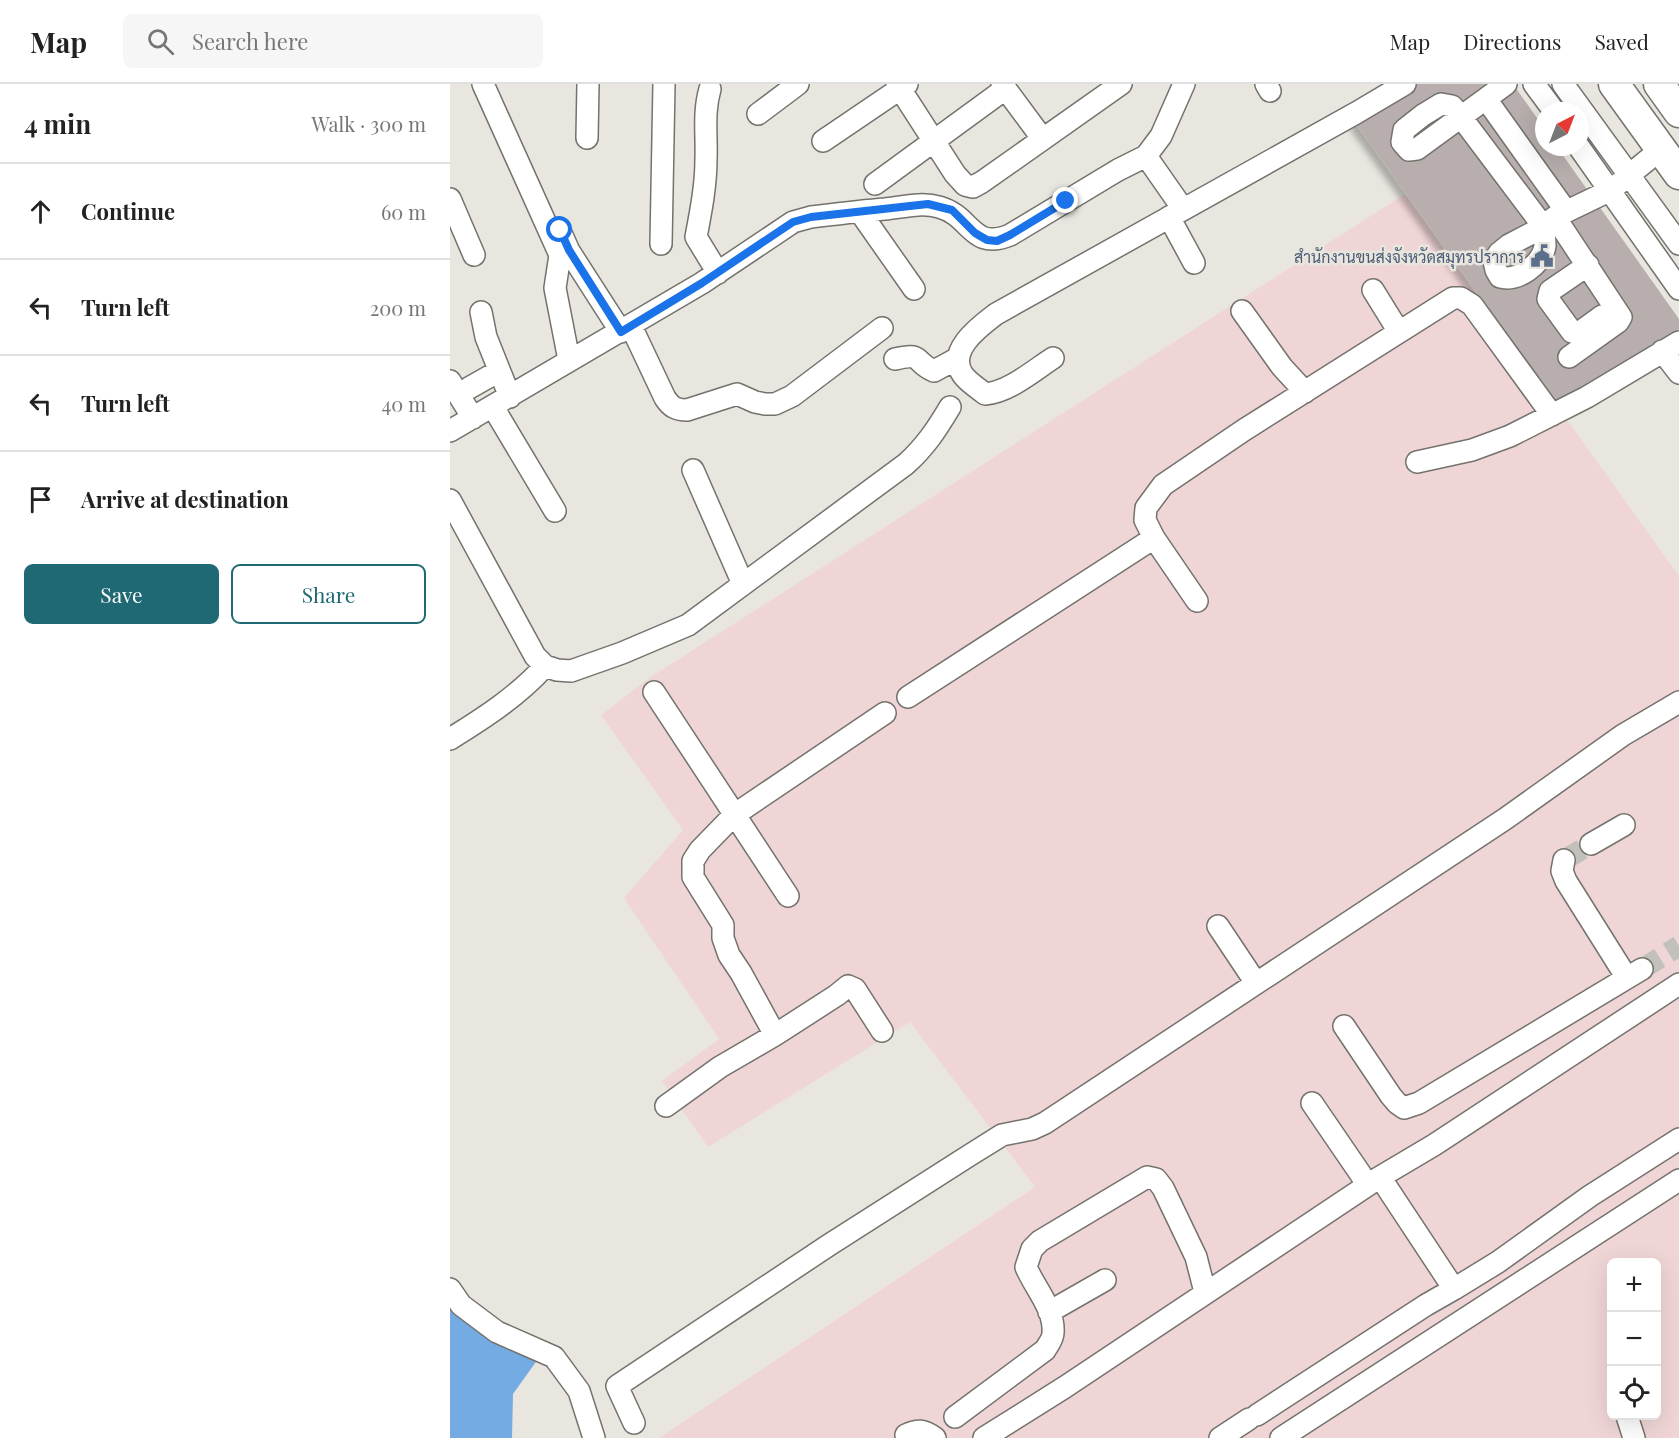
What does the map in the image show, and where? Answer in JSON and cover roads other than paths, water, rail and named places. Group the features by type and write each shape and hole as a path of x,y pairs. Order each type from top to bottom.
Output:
{"highway":[{"path":"1614,84 1679,174"},
{"path":"1659,84 1679,112"}],"street":[{"path":"483,84 560,255 555,288 569,360"},
{"path":"496,84 569,250 626,329 670,406 679,410 687,410 737,394 755,402 775,404 792,396 882,328"},
{"path":"586,138 588,84"},
{"path":"661,244 664,84"},
{"path":"758,114 798,84"},
{"path":"823,141 901,86 934,142 965,185 973,187 1121,84"},
{"path":"450,431 718,273 793,222 811,217 928,204 952,210 975,233 987,240 997,241 1010,235 1118,170 1146,156 1161,136 1184,84"},
{"path":"895,359 917,357 934,371 958,358 967,340 976,329 996,314 1405,84"},
{"path":"1506,84 1461,117 1555,218"},
{"path":"1534,84 1547,102"},
{"path":"1563,84 1679,244"},
{"path":"875,184 934,142 1004,87 1042,138"},
{"path":"711,89 706,103 705,117 705,188 696,237 718,273"},
{"path":"1486,99 1555,218 1620,314 1618,322 1569,357"},
{"path":"1555,218 1611,190 1661,149"},
{"path":"1146,156 1176,213 1194,263"},
{"path":"1586,156 1679,289"},
{"path":"450,199 474,255"},
{"path":"860,212 914,289"},
{"path":"1588,265 1550,291 1548,299 1572,332 1580,332 1614,306"},
{"path":"1372,290 1399,332"},
{"path":"1197,602 1154,538 1145,520 1146,508 1163,485 1244,430 1453,298 1461,298 1472,305 1552,415"},
{"path":"1242,311 1282,367 1305,392"},
{"path":"480,312 486,337 499,371 501,402 555,511"},
{"path":"1417,462 1493,443 1587,397 1671,346 1679,373"},
{"path":"958,358 962,374 985,394 1005,389 1053,358"},
{"path":"473,418 459,384 499,371"},
{"path":"450,500 535,656 545,666 556,670 571,670 622,653 688,625 906,464 936,432 950,407"},
{"path":"693,470 743,584"},
{"path":"908,697 1154,538"},
{"path":"450,739 521,690 545,666"},
{"path":"654,692 788,896"},
{"path":"633,1423 617,1386 820,1251 1002,1135 1032,1129 1045,1123 1505,819 1623,735 1679,702"},
{"path":"775,1035 729,955 723,938 723,925 693,877 693,861 700,850 734,815 885,713"},
{"path":"1591,844 1624,825"},
{"path":"1344,1026 1396,1103 1404,1108 1419,1103 1635,974 1566,881 1562,871 1564,860"},
{"path":"1218,926 1256,983"},
{"path":"984,1438 1065,1387 1374,1181 1434,1145 1679,984"},
{"path":"666,1106 720,1066 775,1035 848,986 855,989 882,1031"},
{"path":"1312,1103 1374,1181 1454,1289"},
{"path":"1220,1438 1426,1305 1498,1262 1590,1196 1679,1139"},
{"path":"955,1417 1045,1350 1054,1331 1049,1312 1026,1267 1032,1249 1040,1241 1147,1177 1156,1179 1163,1188 1196,1257 1205,1292"},
{"path":"1281,1438 1679,1180"},
{"path":"1049,1312 1105,1280"},
{"path":"450,1289 461,1305 497,1332 554,1357 579,1392 594,1438"},
{"path":"1628,1420 1635,1438"},
{"path":"906,1434 916,1430 927,1432 935,1438"}],"water":[{"path":"450,1286 543,1352 513,1394 512,1438 450,1438"}],"tunnel":[{"path":"1564,860 1591,844"},
{"path":"1642,969 1679,946"}],"place":[{"name":"สำนักงานขนส่งจังหวัดสมุทรปราการ","path":"1542,256"}]}
